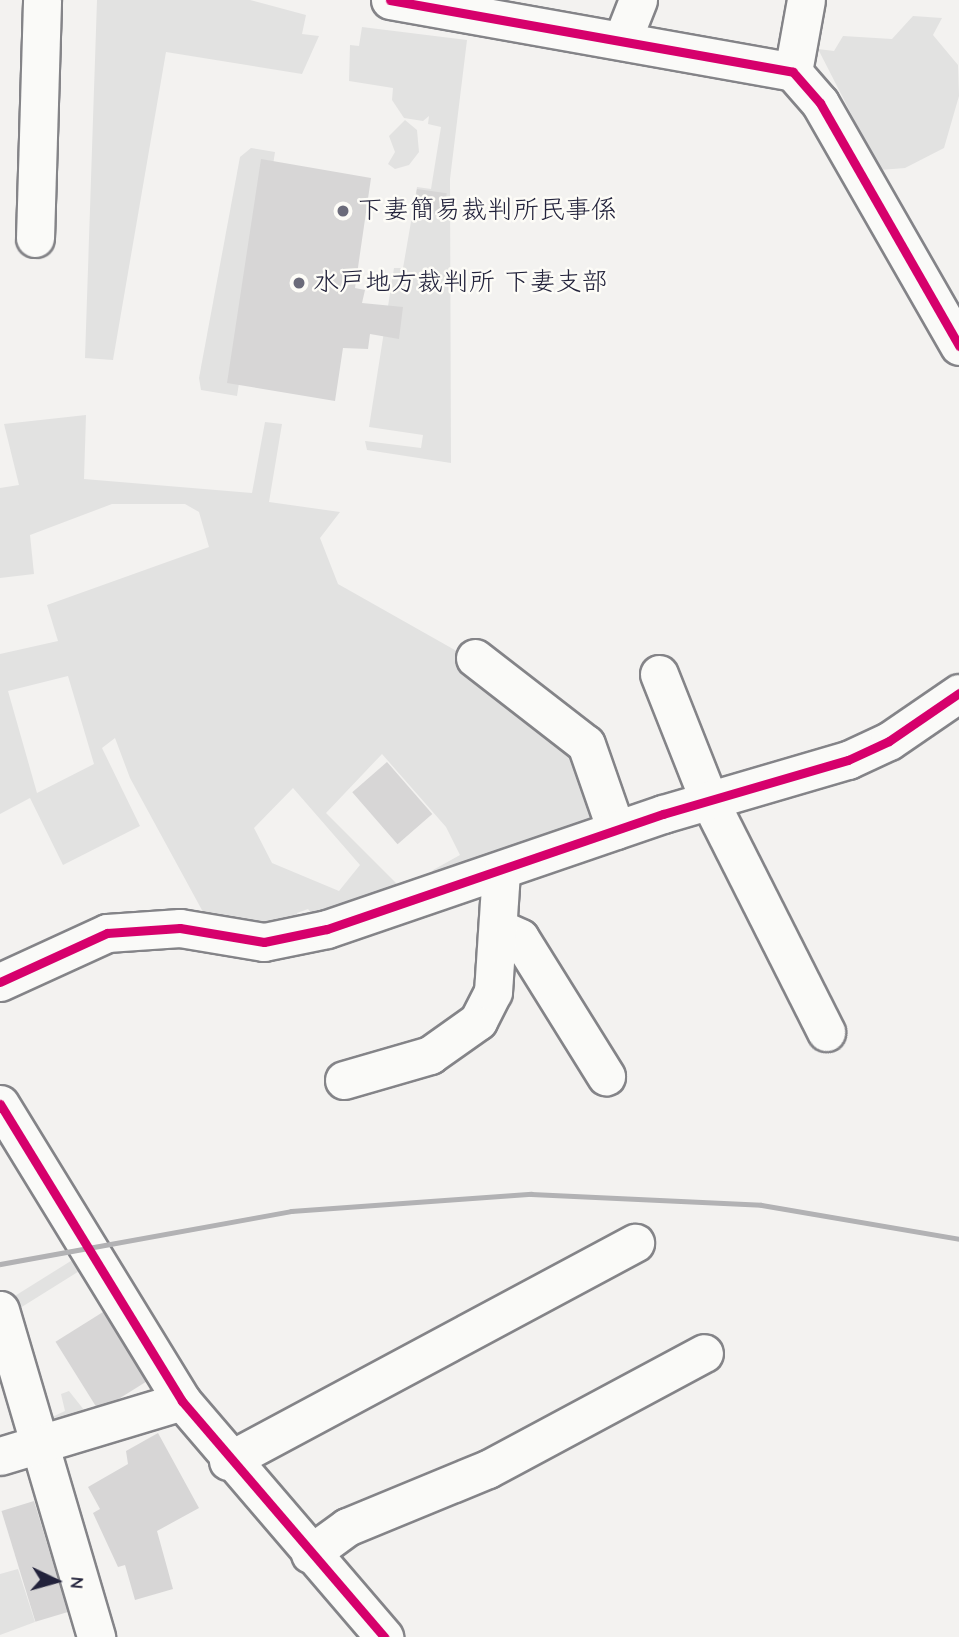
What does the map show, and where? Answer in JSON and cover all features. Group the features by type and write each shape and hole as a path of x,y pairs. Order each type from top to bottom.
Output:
{"street":[{"path":"35,238 42,0"},
{"path":"390,0 624,38 797,75"},
{"path":"624,38 638,0"},
{"path":"806,0 797,75 959,346"},
{"path":"475,658 586,744 616,830"},
{"path":"659,674 709,800 826,1032"},
{"path":"0,982 107,933 180,928 284,940 501,871 709,800 862,754 959,693"},
{"path":"344,1080 430,1055 478,1021 493,992 501,871"},
{"path":"498,928 520,938 606,1076"},
{"path":"0,1104 182,1401 228,1461 384,1637"},
{"path":"228,1461 635,1243"},
{"path":"0,1310 96,1637"},
{"path":"310,1554 347,1527 470,1478 704,1353"},
{"path":"0,1456 182,1401"}],"shaded area":[{"path":"97,0 250,0 306,15 302,34 319,36 302,74 166,52 113,360 85,358"},
{"path":"913,16 942,18 933,35 958,65 959,96 944,148 905,168 880,170 818,49 834,51 843,36 892,39"},
{"path":"362,27 467,40 450,179 451,463 367,450 365,441 421,448 423,435 369,427 394,268 403,268 417,187 431,189 441,127 428,124 429,116 423,121 404,118 392,100 393,88 349,81 350,45 359,46"},
{"path":"405,120 417,130 419,152 409,165 395,169 388,164 395,152 389,136"},
{"path":"251,148 275,152 237,396 201,390 199,378 240,157"},
{"path":"86,415 84,479 252,493 265,422 282,424 269,502 340,512 320,538 338,584 469,658 573,743 602,820 429,879 433,870 460,855 446,827 382,754 326,813 408,895 316,919 308,909 297,913 298,923 209,923 130,778 115,738 102,748 140,826 63,865 30,798 0,814 0,654 58,641 47,605 209,547 199,512 185,504 112,504 30,535 34,574 0,578 0,488 19,485 4,424","holes":["68,676 94,764 37,793 8,691","293,788 360,865 339,891 272,863 254,828"]},
{"path":"74,1259 81,1270 17,1310 10,1299"},
{"path":"69,1391 88,1415 57,1431 50,1418 65,1411 61,1394"},
{"path":"18,1569 35,1622 0,1635 0,1574"}],"building":[{"path":"261,159 371,178 355,288 365,290 362,303 403,307 399,339 370,334 368,349 343,348 335,401 227,383"},
{"path":"417,189 447,193 444,215 414,211"},
{"path":"387,762 432,814 398,844 352,792"},
{"path":"103,1312 146,1382 99,1411 56,1342"},
{"path":"158,1433 199,1508 157,1531 173,1589 135,1600 125,1565 118,1567 93,1513 100,1509 88,1487 128,1464 126,1451"},
{"path":"34,1501 68,1612 35,1622 1,1511"}],"railway":[{"path":"0,1264 291,1211 531,1194 761,1205 959,1239"}],"cycle path":[{"path":"390,0 793,72 820,103 959,346"},
{"path":"0,982 107,933 180,928 264,942 327,929 663,814 848,760 889,741 959,693"},
{"path":"0,1104 182,1401 384,1637"}],"place":[{"name":"下妻簡易裁判所民事係","path":"343,211"},
{"name":"水戸地方裁判所 下妻支部","path":"299,283"}]}
